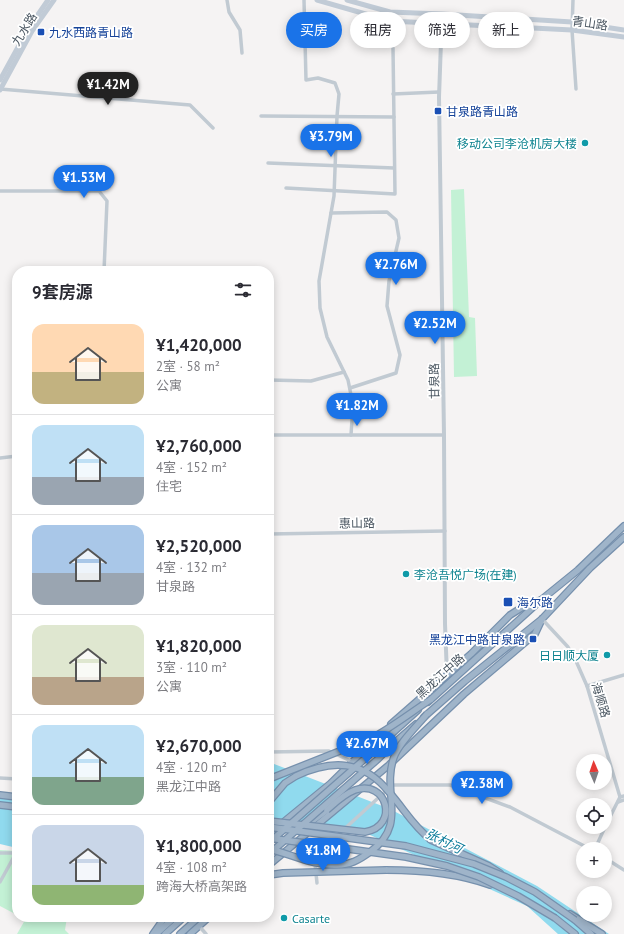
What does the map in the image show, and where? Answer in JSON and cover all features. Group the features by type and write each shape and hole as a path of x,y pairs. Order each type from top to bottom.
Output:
{"highway":[{"name":"黑龙江中路","path":"274,838 368,756 540,600 578,570 624,526"},
{"name":"黑龙江中路","path":"274,850 465,681 542,619 590,568 624,537"},
{"path":"274,830 330,784 395,721 447,675 510,615 526,605 540,600"},
{"name":"黑龙江中路","path":"274,861 371,780 433,725 464,694 535,634 542,619"},
{"path":"274,777 370,740 430,700"},
{"path":"274,850 312,862 335,866 350,864 359,860 372,850 386,835 391,823 393,809 390,775 394,756 400,746 427,714"},
{"path":"274,796 285,783 306,771 317,767 335,764 357,768 377,780 389,792 409,819 421,832 432,840 489,866 506,878"},
{"path":"274,822 303,825 306,825 310,826 317,826 344,830 365,832 371,831 379,826 384,818 386,810 384,799 380,794 371,790 356,790 345,795 327,810 309,823 306,825 303,828 280,845"},
{"path":"0,795 12,796"},
{"path":"0,805 12,806"},
{"path":"274,828 406,846 474,864 535,892 602,934"},
{"path":"274,839 406,857 448,866 479,877 518,896 555,918 575,934"},
{"path":"274,874 290,872 415,870 466,878 503,889"},
{"path":"535,892 575,920 591,934"},
{"path":"555,918 568,934"},
{"path":"155,934 162,922"},
{"path":"155,934 167,922"},
{"path":"155,934 169,922"},
{"path":"165,934 178,922"},
{"path":"180,934 193,922"},
{"path":"190,934 204,922"}],"main road":[{"path":"0,80 28,29 48,0"},
{"name":"九水路","path":"0,90 32,31 54,0"},
{"name":"青山路","path":"317,0 390,21 414,22"},
{"name":"青山路","path":"351,0 390,12 414,13"},
{"name":"青山路","path":"470,16 572,22 624,30"},
{"name":"青山路","path":"470,24 572,30 624,37"}],"street":[{"path":"227,0 229,12 240,30 242,53"},
{"path":"304,0 306,80 318,78 335,83 339,94 336,116 334,191 319,281 320,308 327,337 348,380 354,405 351,434"},
{"path":"573,0 572,30 576,89"},
{"path":"286,188 395,194 393,48"},
{"name":"甘泉路","path":"442,48 440,92 445,624 447,675"},
{"path":"0,90 190,105 213,128"},
{"path":"394,94 440,92"},
{"path":"261,116 394,117"},
{"path":"268,163 394,168"},
{"path":"0,191 99,191 107,201 104,266"},
{"path":"331,213 387,212 396,220 399,238 389,281 387,306 400,355 396,373 350,388"},
{"path":"274,380 311,381 344,372"},
{"path":"274,435 444,435"},
{"path":"0,458 12,457"},
{"name":"惠山路","path":"274,534 445,531"},
{"name":"海顺路","path":"542,619 568,647 576,661 587,686 622,797"},
{"path":"587,686 624,675"},
{"path":"274,752 329,751 353,762 371,780 392,786 450,785 510,807 577,842"},
{"path":"0,778 12,779"},
{"path":"317,883 315,861 341,832 392,786"},
{"path":"612,814 622,797"},
{"path":"618,802 624,800"},
{"path":"0,853 12,853"},
{"path":"0,882 12,860"},
{"path":"612,862 624,870"},
{"path":"200,926 206,934"}],"green space":[{"path":"464,189 469,317 475,318 477,376 454,377 451,190"},
{"path":"0,850 12,851 12,912 0,906"},
{"path":"24,922 66,922 65,930 69,934 17,934"}],"water":[{"name":"张村河","path":"274,764 390,809 537,886 576,912 576,922 591,922 609,934 558,934 527,906 359,830 339,827 274,824"},
{"path":"12,797 12,847 0,844 0,798"}],"place":[{"name":"九水西路青山路","path":"41,32"},
{"name":"甘泉路青山路","path":"438,111"},
{"name":"移动公司李沧机房大楼","path":"585,143"},
{"name":"李沧吾悦广场(在建)","path":"406,574"},
{"name":"海尔路","path":"508,602"},
{"name":"黑龙江中路甘泉路","path":"533,639"},
{"name":"日日顺大厦","path":"607,655"},
{"name":"Casarte","path":"284,918"}]}
